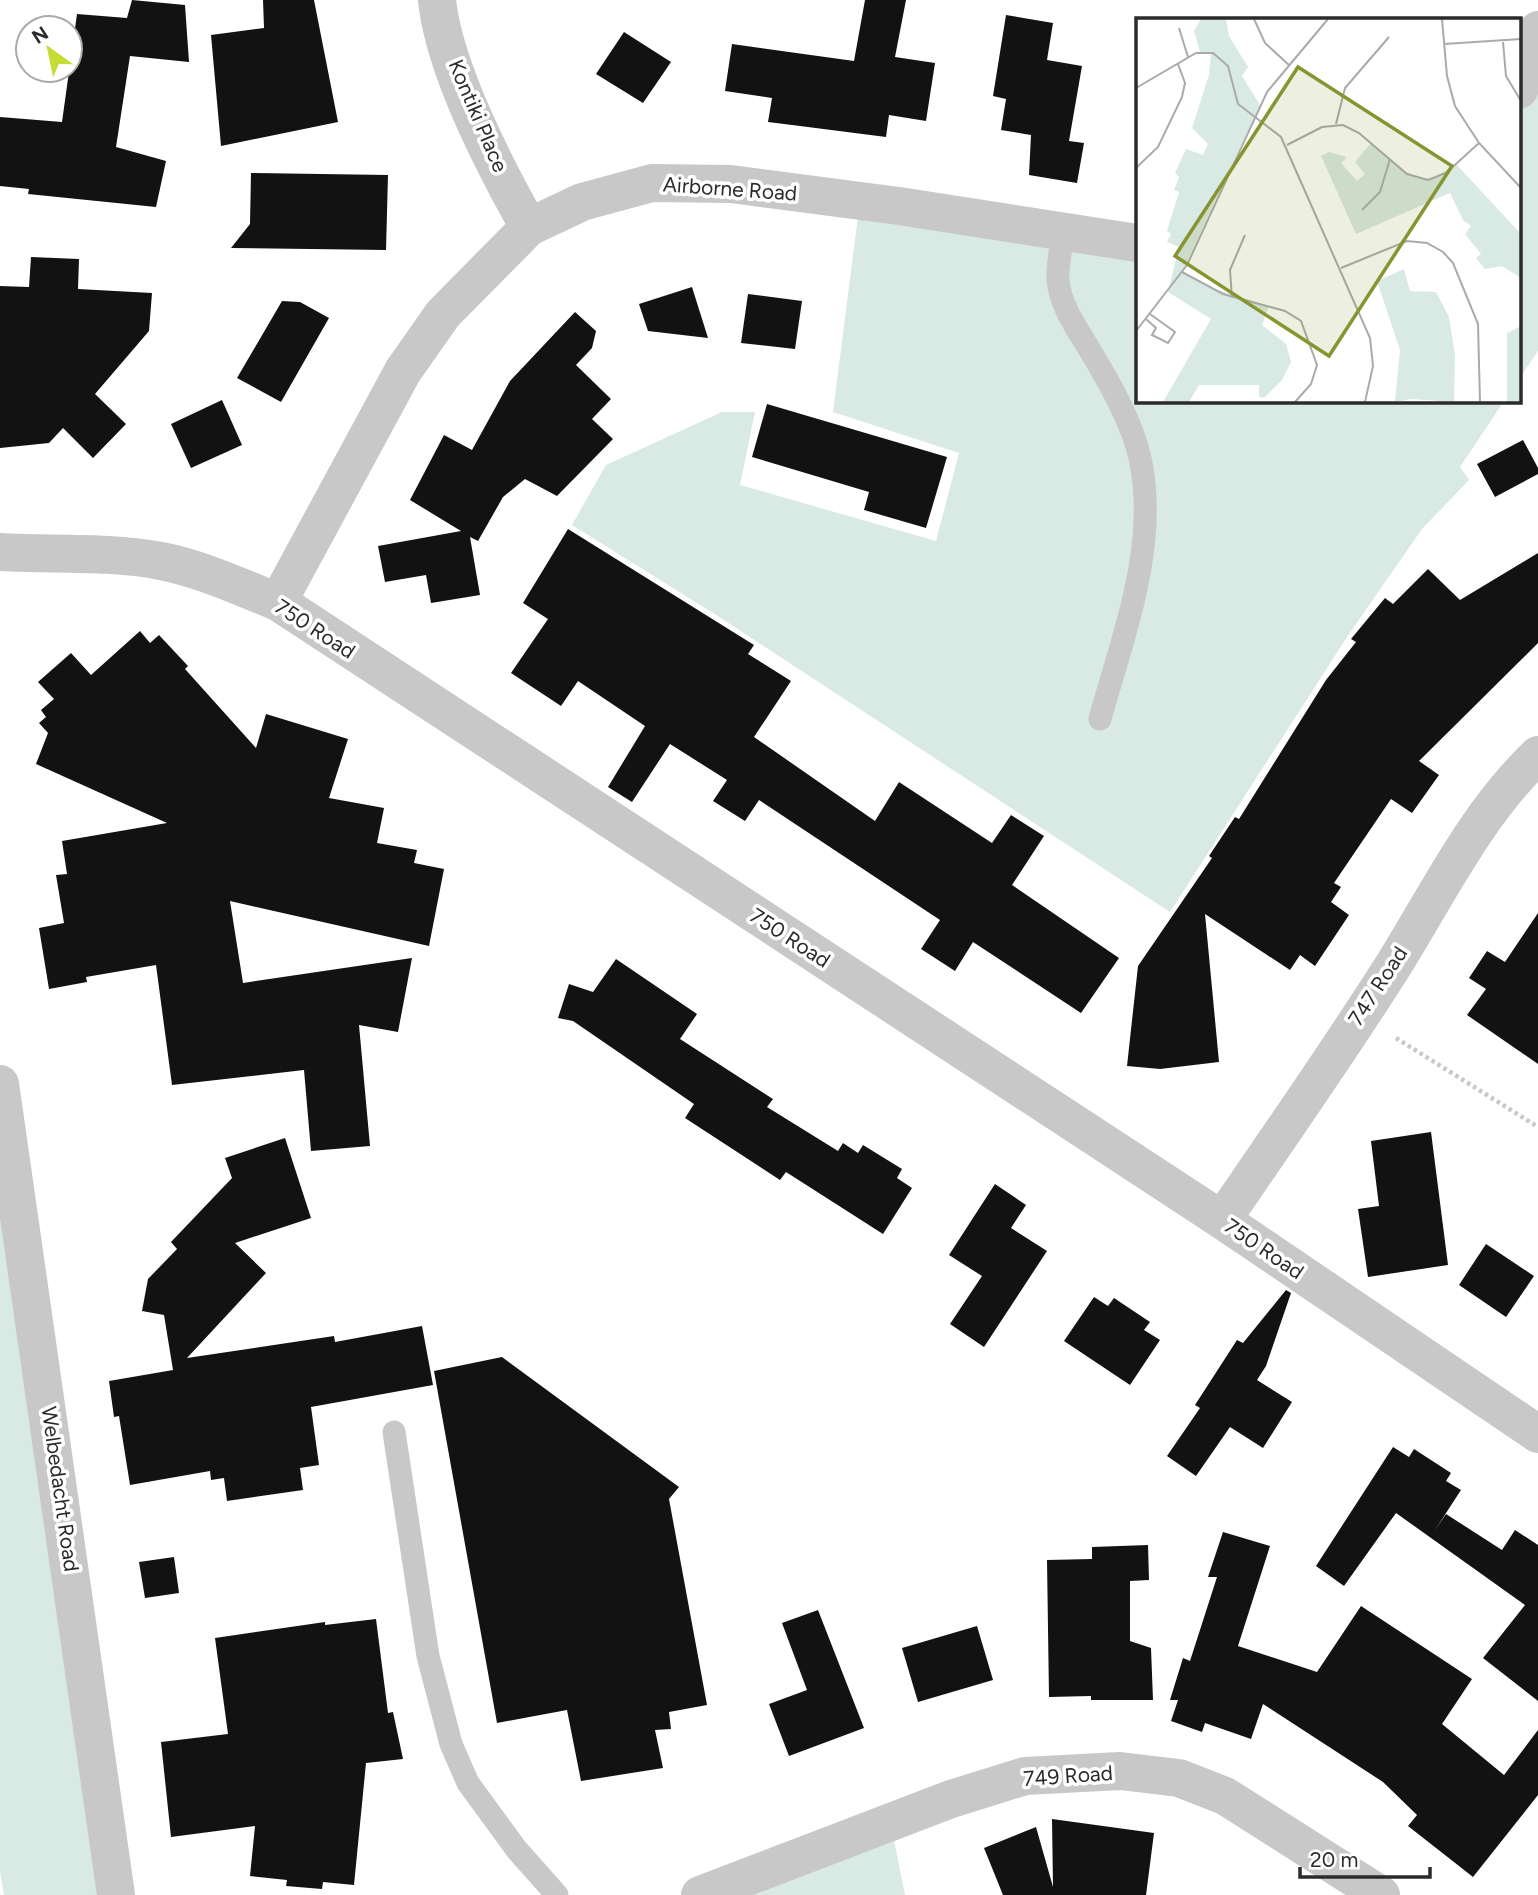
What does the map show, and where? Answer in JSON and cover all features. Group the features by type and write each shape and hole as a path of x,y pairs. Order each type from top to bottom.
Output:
{"street":[{"name":"Kontiki Place","path":"437,0 453,60 473,113 529,228"},
{"path":"1520,87 1538,30"},
{"name":"Airborne Road","path":"278,602 403,371 462,292 529,228 582,202 652,183 731,184 899,206 1136,243"},
{"name":"750 Road","path":"0,552 123,556 161,561 198,570 278,602 1222,1220 1538,1434"},
{"name":"747 Road","path":"1222,1220 1359,1016 1477,827 1519,773 1538,755"},
{"name":"Welbedacht Road","path":"0,1084 116,1895"},
{"name":"749 Road","path":"700,1895 951,1798 1026,1776 1120,1771 1179,1778 1225,1796 1381,1895"}],"lane":[{"path":"1064,233 1058,272 1065,306 1111,387 1139,456 1148,506 1140,571 1100,719"},
{"path":"394,1432 428,1656 452,1744 468,1783 517,1850 557,1895"}],"path":[{"path":"1359,1016 1538,1127"}],"shaded area":[{"path":"1538,36 1538,351 1520,378 1520,92"},
{"path":"860,201 1136,245 1136,402 1503,402 1460,467 1469,480 1422,529 1347,637 1170,912 713,613 572,525 606,465 722,412 755,412 740,485 936,541 959,453 833,412"},
{"path":"0,1096 114,1895 4,1895 0,1872"},
{"path":"890,1821 905,1895 698,1895"}],"building":[{"path":"132,0 185,5 189,62 130,56 116,147 166,161 156,207 28,194 29,189 0,186 0,117 62,122 67,84 84,84 84,15 127,18"},
{"path":"263,0 314,0 338,122 221,146 211,35 264,28"},
{"path":"865,0 906,0 895,57 935,63 926,121 889,115 886,137 768,122 772,98 725,91 732,44 854,61"},
{"path":"1006,15 1053,23 1047,60 1082,66 1069,141 1084,143 1077,183 1029,175 1031,135 1001,130 1006,99 993,96"},
{"path":"624,32 671,62 643,103 596,74"},
{"path":"251,173 388,175 386,250 231,248 250,224"},
{"path":"31,257 79,259 78,289 152,293 149,331 95,394 126,424 93,458 63,428 49,443 0,448 0,286 29,287"},
{"path":"692,287 708,338 648,331 639,304"},
{"path":"748,294 802,301 795,349 741,343"},
{"path":"282,301 300,302 329,318 281,402 237,378"},
{"path":"575,312 596,331 592,348 576,365 611,399 592,419 613,439 557,496 525,479 503,497 478,541 470,537 480,595 431,603 426,575 385,582 378,546 461,531 410,500 444,435 472,450 510,381"},
{"path":"222,400 242,445 191,468 171,424"},
{"path":"767,404 947,457 926,528 864,510 869,492 752,457"},
{"path":"1523,440 1538,468 1538,474 1495,497 1477,464"},
{"path":"568,529 754,645 748,654 791,681 754,737 875,821 899,782 992,843 1011,815 1044,836 1012,885 1119,958 1081,1013 973,942 955,971 921,949 940,920 759,800 745,821 713,801 727,780 670,744 632,802 608,787 645,726 578,681 561,706 511,673 548,619 523,603"},
{"path":"1538,553 1538,643 1419,761 1439,775 1412,813 1391,799 1334,883 1341,887 1331,902 1349,915 1315,966 1300,955 1290,970 1205,914 1219,1062 1160,1069 1127,1066 1138,966 1212,858 1209,856 1235,817 1239,819 1326,680 1356,642 1351,639 1385,598 1393,604 1428,569 1460,600"},
{"path":"140,631 150,643 159,635 188,666 185,669 256,748 266,714 348,739 329,798 384,808 377,843 417,850 414,863 444,869 429,946 230,901 243,983 412,958 398,1032 359,1025 370,1146 311,1151 304,1070 172,1085 156,965 86,977 87,982 49,989 39,928 64,923 56,875 67,874 62,841 167,823 36,764 48,733 39,723 46,717 41,710 54,699 38,682 71,653 91,675"},
{"path":"1538,913 1538,1064 1467,1015 1486,989 1469,978 1487,951 1505,962"},
{"path":"616,959 697,1014 680,1039 773,1099 767,1107 838,1151 843,1143 858,1153 863,1145 902,1169 897,1178 912,1188 883,1234 786,1172 780,1180 685,1118 694,1104 573,1021 558,1018 569,984 593,992"},
{"path":"1431,1132 1448,1265 1368,1277 1358,1209 1379,1206 1371,1141"},
{"path":"285,1138 311,1218 235,1243 266,1273 187,1358 334,1336 335,1342 422,1326 433,1385 311,1407 319,1465 300,1468 303,1490 227,1501 224,1478 211,1480 210,1471 130,1485 119,1416 114,1417 109,1381 173,1370 164,1315 142,1311 148,1279 177,1249 171,1242 232,1178 225,1158"},
{"path":"995,1184 1026,1205 1011,1228 1047,1251 984,1347 950,1324 982,1276 949,1255"},
{"path":"1486,1244 1534,1276 1506,1317 1459,1285"},
{"path":"1286,1290 1291,1293 1266,1366 1257,1380 1292,1402 1263,1448 1230,1427 1196,1476 1167,1456 1200,1408 1195,1405 1237,1340 1243,1343"},
{"path":"1094,1297 1108,1306 1114,1298 1150,1322 1144,1330 1160,1340 1130,1385 1064,1341"},
{"path":"502,1357 679,1487 669,1499 707,1705 669,1712 671,1729 655,1730 663,1768 581,1781 567,1710 497,1723 434,1371"},
{"path":"1393,1447 1409,1457 1414,1449 1451,1473 1446,1481 1461,1490 1435,1530 1446,1514 1502,1550 1515,1530 1538,1545 1538,1701 1483,1658 1525,1605 1396,1513 1344,1586 1316,1566"},
{"path":"1223,1532 1270,1546 1238,1646 1317,1672 1361,1606 1472,1679 1442,1724 1504,1775 1538,1730 1538,1795 1473,1877 1408,1826 1417,1815 1383,1782 1263,1704 1251,1739 1205,1723 1202,1732 1171,1721 1178,1700 1170,1700 1183,1658 1190,1661 1217,1577 1208,1577"},
{"path":"1148,1545 1149,1580 1130,1581 1130,1641 1151,1648 1153,1700 1091,1700 1091,1696 1049,1697 1047,1560 1092,1559 1092,1547"},
{"path":"174,1557 179,1593 145,1598 139,1562"},
{"path":"818,1610 864,1728 789,1756 769,1704 807,1690 782,1623"},
{"path":"376,1619 388,1713 393,1712 403,1759 366,1763 354,1885 323,1882 322,1889 286,1886 287,1880 250,1876 255,1826 171,1837 161,1742 228,1734 215,1638 325,1622 325,1625"},
{"path":"977,1626 993,1680 918,1702 902,1648"},
{"path":"1052,1819 1154,1833 1146,1895 1003,1895 984,1848 1036,1827 1053,1887"}]}
